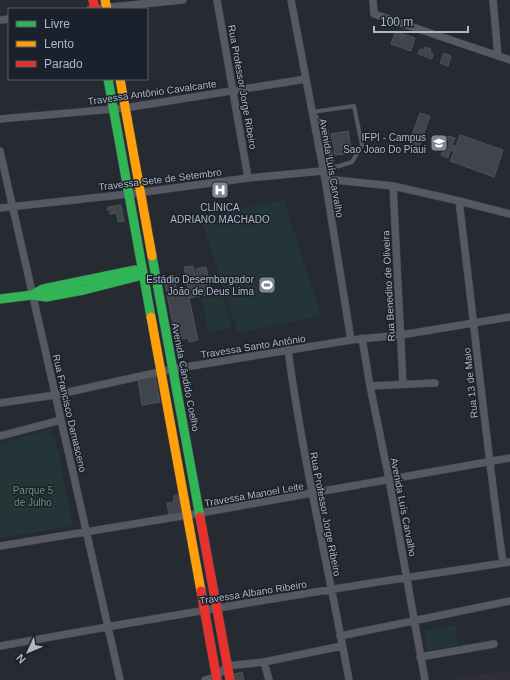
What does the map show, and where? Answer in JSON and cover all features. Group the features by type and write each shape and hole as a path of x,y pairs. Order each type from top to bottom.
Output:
{"main road":[{"path":"108,80 217,679"},
{"name":"Avenida Cândido Coelho","path":"120,80 230,680"},
{"path":"0,299 32,295 46,297 83,285 142,271"}],"street":[{"path":"106,6 183,0"},
{"name":"Rua Professor Jorge Ribeiro","path":"217,0 234,90 248,178"},
{"name":"Avenida Luís Carvalho","path":"291,0 322,171 325,179 351,340"},
{"path":"373,0 374,14 505,57"},
{"path":"493,0 505,57"},
{"name":"Travessa Antônio Cavalcante","path":"0,119 125,108 306,79"},
{"name":"Rua Francisco Damasceno","path":"0,151 120,680"},
{"name":"Travessa Sete de Setembro","path":"0,208 129,194 248,178 322,171"},
{"path":"325,179 393,186 510,214"},
{"name":"Rua Benedito de Oliveira","path":"393,186 401,335 402,384"},
{"name":"Rua 13 de Maio","path":"459,201 489,462 506,562"},
{"name":"Travessa Santo Antônio","path":"0,403 55,395 173,369 362,338 401,335 510,317"},
{"name":"Avenida Luís Carvalho","path":"362,338 425,680"},
{"name":"Rua Professor Jorge Ribeiro","path":"288,350 294,395 348,680"},
{"path":"370,386 435,383"},
{"path":"0,436 61,420"},
{"name":"Travessa Manoel Leite","path":"0,546 312,494 510,458"},
{"name":"Travessa Albano Ribeiro","path":"0,646 217,607 506,562"},
{"path":"340,636 510,601"},
{"path":"420,657 494,644"},
{"path":"205,680 217,679 227,666 264,662 342,646"},
{"path":"264,662 269,680"}],"lane":[{"path":"312,112 354,106 362,145 352,162 322,171"},
{"path":"312,112 326,129 333,168"}],"shaded area":[{"path":"510,671 510,680 456,680 456,677"}],"green space":[{"name":"Estádio Desembargador João de Deus Lima","path":"284,200 321,316 238,333 201,218"},
{"path":"223,294 232,327 209,333 201,299"},
{"name":"Parque 5 de Julho","path":"51,429 60,460 58,460 60,462 73,526 0,538 0,444"},
{"path":"455,625 458,646 427,650 424,630"}],"building":[{"path":"396,31 403,34 400,41 404,34 415,38 411,51 391,44"},
{"path":"425,47 431,49 430,53 433,54 432,59 418,54 420,49 424,50"},
{"path":"444,53 451,56 448,66 440,63"},
{"path":"420,113 430,116 419,147 409,143"},
{"path":"348,131 352,153 335,155 331,134"},
{"path":"460,135 503,150 494,177 450,161 454,152 450,150 448,158 441,155 448,136 455,138 452,145 456,146"},
{"path":"121,205 124,221 118,222 117,213 110,214 110,210 107,210 108,207"},
{"path":"193,266 198,287 192,289 192,291 199,289 200,296 189,298 198,340 189,342 188,338 176,340 164,279 174,277 177,291 188,289 184,267"},
{"path":"206,267 212,294 201,296 196,269"},
{"path":"155,376 160,402 142,405 138,380"},
{"path":"179,495 182,512 169,515 167,503 173,502 174,496"},
{"path":"242,672 244,680 233,680 231,675"}],"traffic: fast":[{"path":"108,80 151,317"},
{"path":"152,256 200,517"},
{"path":"32,295 43,289 135,270"},
{"path":"0,299 32,295 46,297 84,290 143,275"}],"traffic: slow":[{"path":"105,0 107,8"},
{"path":"120,80 152,256"},
{"path":"151,317 201,591"}],"traffic: jam":[{"path":"93,0 95,8"},
{"path":"200,517 230,680"},
{"path":"201,591 217,680"}],"place":[{"name":"IFPI - Campus Sao Joao Do Piaui","path":"439,143"},
{"name":"CLÍNICA ADRIANO MACHADO","path":"220,190"},
{"name":"Estádio Desembargador João de Deus Lima","path":"267,285"}]}
